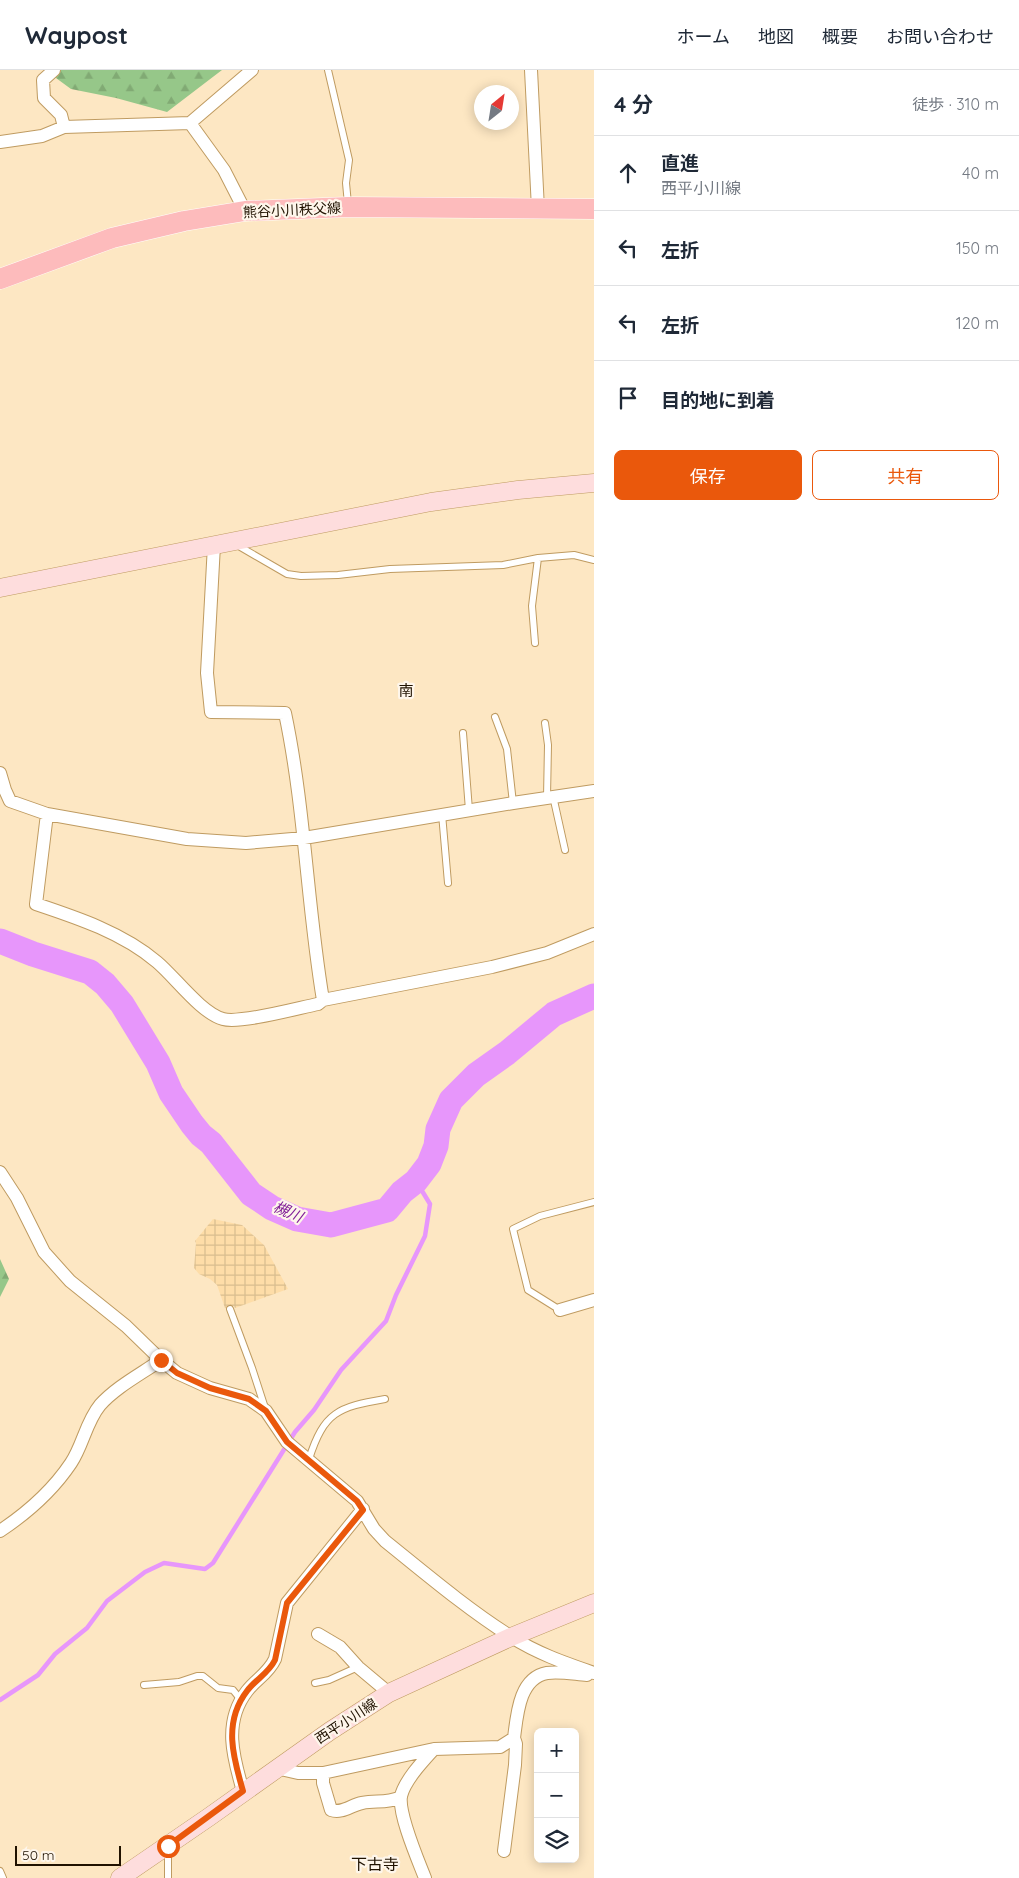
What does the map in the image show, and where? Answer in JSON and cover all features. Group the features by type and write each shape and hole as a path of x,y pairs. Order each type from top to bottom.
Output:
{"main road":[{"name":"熊谷小川秩父線","path":"0,279 112,238 184,221 245,211 348,207 594,210"}],"street":[{"path":"54,70 43,80 44,98 61,114 64,127"},
{"path":"0,142 42,136 64,127 190,123 252,70"},
{"path":"531,70 538,209"},
{"path":"190,123 224,170 245,211"},
{"path":"0,588 431,502 518,490 594,483"},
{"path":"214,545 207,673 211,712 285,713 292,748 304,838 316,958 323,1000"},
{"path":"0,773 10,801 47,814 187,839 246,843 304,838 442,814 594,791"},
{"path":"47,814 36,904 70,916 125,940 157,961 205,1009 223,1019 260,1016 318,1004 323,1000 501,965 547,953 594,934"},
{"path":"0,1172 17,1198 44,1252 70,1281 126,1326 161,1360 177,1373 210,1388 249,1399 266,1411 287,1442 357,1501 374,1530 385,1541 457,1598 511,1637 555,1660 594,1674"},
{"path":"560,1310 594,1300"},
{"path":"0,1531 46,1493 63,1474 82,1444 89,1424 99,1407 108,1397 161,1360"},
{"path":"243,1791 236,1768 231,1734 233,1720 241,1700 248,1689 271,1667 275,1660 287,1603 363,1510"},
{"name":"西平小川線","path":"120,1878 168,1846 276,1768 389,1693 511,1637 594,1604"},
{"path":"318,1634 340,1647 358,1667 389,1693"},
{"path":"504,1851 515,1765 516,1744 514,1738 522,1696 528,1685 538,1676 550,1672 594,1674"},
{"path":"276,1768 298,1773 323,1773 434,1749 500,1747 514,1738"},
{"path":"425,1878 403,1815 401,1797 410,1778 434,1749"},
{"path":"323,1773 328,1802 331,1810 334,1811 343,1810 362,1803 389,1802 401,1797"}],"lane":[{"path":"328,70 349,160 346,183 348,207"},
{"path":"232,542 287,574 301,576 338,575 390,569 503,565 538,558 574,555 594,560"},
{"path":"535,643 532,606 538,558"},
{"path":"495,717 507,749 513,803"},
{"path":"545,723 548,745 550,797 565,850"},
{"path":"463,733 469,810"},
{"path":"442,814 448,882"},
{"path":"560,1310 528,1290 513,1229 540,1216 594,1202"},
{"path":"230,1309 266,1411"},
{"path":"309,1459 314,1441 332,1415 342,1408 385,1399"},
{"path":"315,1684 337,1677 358,1667"},
{"path":"144,1685 179,1682 203,1676 218,1688 234,1690 241,1700"},
{"path":"168,1846 168,1878"},
{"path":"0,1871 3,1878"}],"shaded area":[{"path":"213,1219 242,1225 264,1245 288,1289 235,1308 234,1306 225,1308 217,1285 199,1274 194,1268 195,1241"}],"green space":[{"path":"45,70 222,70 167,112 116,98 71,89"},
{"path":"0,1259 9,1279 0,1297"}],"waterway":[{"name":"槻川","path":"0,941 33,954 90,972 105,984 122,1004 158,1063 171,1093 192,1124 211,1143 251,1194 272,1208 297,1219 331,1225 387,1210 402,1192 416,1181 429,1164 436,1146 438,1129 451,1100 476,1075 507,1053 554,1014 594,996"},
{"path":"0,1700 38,1675 55,1654 87,1628 107,1601 145,1572 164,1563 205,1569 213,1563 295,1432 314,1410 341,1370 386,1321 396,1295 425,1236 430,1204 416,1181"}],"district":[{"name":"南","path":"406,691"},
{"name":"下古寺","path":"375,1864"}],"route":[{"path":"161,1360 177,1373 210,1388 249,1399 266,1411 287,1442 357,1501 363,1510 287,1603 275,1660 262,1678 248,1689 241,1700 233,1720 231,1734 236,1768 243,1791 209,1818 168,1846"}]}
